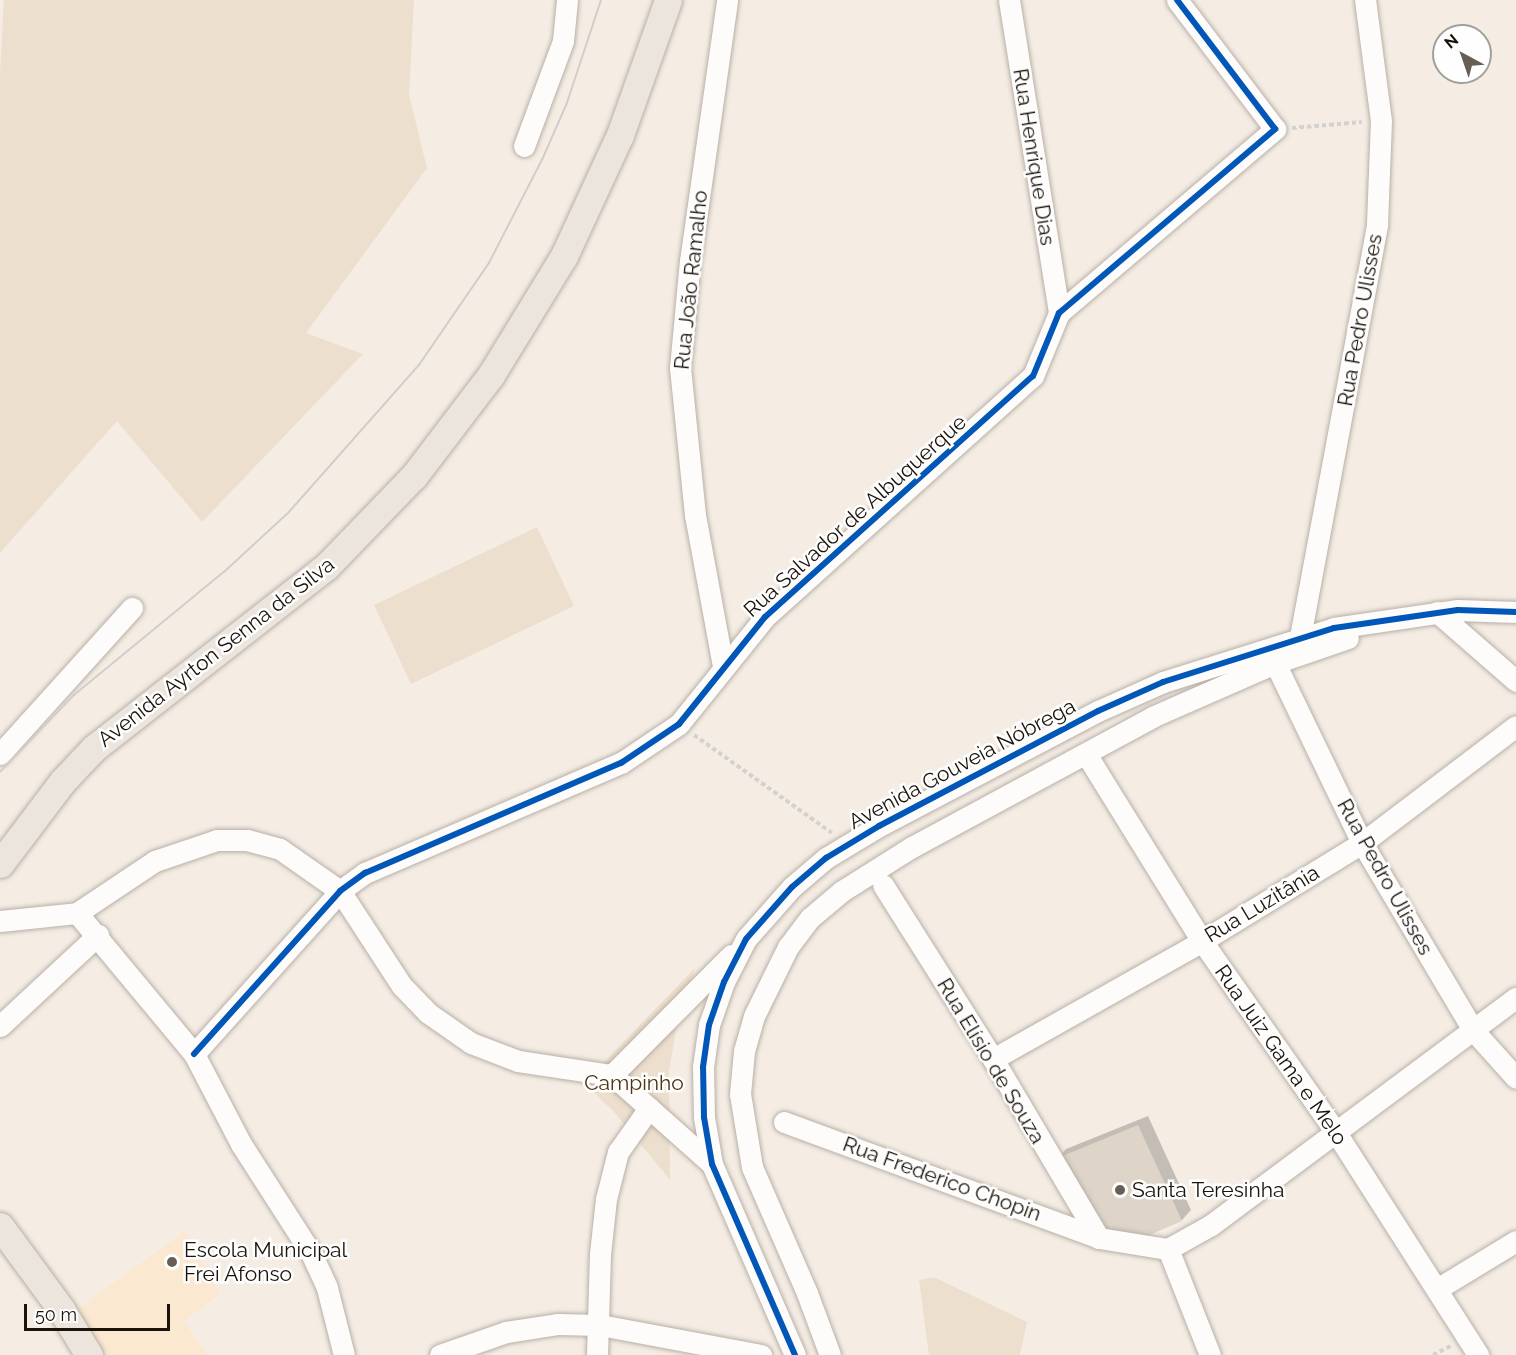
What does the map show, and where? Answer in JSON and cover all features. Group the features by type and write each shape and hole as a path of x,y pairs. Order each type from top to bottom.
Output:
{"main road":[{"name":"Avenida Ayrton Senna da Silva","path":"0,864 62,782 94,748 326,567 414,476 491,375 564,256 620,135 668,0"},
{"path":"0,1226 61,1309 89,1355"}],"street":[{"path":"524,146 563,41 567,0"},
{"name":"Rua João Ramalho","path":"723,666 695,515 680,368 690,261 727,0"},
{"name":"Rua Henrique Dias","path":"1009,0 1059,313"},
{"path":"1177,0 1275,129"},
{"name":"Rua Pedro Ulisses","path":"1300,637 1377,224 1381,121 1365,0"},
{"name":"Rua Salvador de Albuquerque","path":"194,1054 340,891 392,858 621,763 679,724 723,666 765,617 1033,376 1059,313 1275,129"},
{"path":"0,754 132,608"},
{"path":"830,1355 807,1293 752,1167 740,1094 744,1051 753,1016 788,946 810,918 842,891 889,859 1152,717 1275,663 1429,614 1485,609 1516,612"},
{"path":"1429,614 1516,681"},
{"name":"Avenida Gouveia Nóbrega","path":"795,1355 712,1164 704,1117 703,1067 709,1025 724,982 746,939 792,887 848,844 1139,691 1300,637 1429,614"},
{"name":"Rua Pedro Ulisses","path":"1275,663 1362,843 1473,1030 1516,1078"},
{"name":"Rua Luzitânia","path":"993,1059 1202,941 1362,843 1516,726"},
{"name":"Rua Juiz Gama e Melo","path":"1086,754 1202,941 1335,1131 1478,1355"},
{"path":"0,921 77,913 154,861 217,840 247,840 280,849 340,891 402,986 428,1013 471,1043 518,1061 612,1075 712,1164"},
{"name":"Rua Elísio de Souza","path":"883,885 993,1059 1099,1238"},
{"path":"77,913 98,934 194,1054 241,1144 311,1253 327,1288 344,1355"},
{"path":"0,1026 98,934"},
{"path":"612,1075 746,939"},
{"path":"1210,1355 1168,1249 1211,1225 1516,998"},
{"path":"597,1355 600,1324 600,1254 606,1199 618,1152 649,1108"},
{"name":"Rua Frederico Chopin","path":"784,1122 1099,1238 1168,1249"},
{"path":"1437,1289 1516,1241"},
{"path":"440,1355 535,1325 600,1324 760,1355"}],"path":[{"path":"1275,129 1381,121"},
{"path":"679,724 848,844"}],"shaded area":[{"name":"Escola Municipal Frei Afonso","path":"185,1231 220,1294 184,1321 207,1355 83,1355 61,1321"}],"green space":[{"path":"4,0 414,0 409,95 427,168 306,333 363,354 202,522 117,421 0,553 0,72"},
{"path":"537,527 574,606 411,684 374,605"},
{"name":"Campinho","path":"695,968 676,1031 669,1071 670,1180 613,1111 584,1083"},
{"path":"934,1277 1027,1322 1020,1355 929,1355 919,1280"}],"building":[{"name":"Santa Teresinha","path":"1138,1125 1182,1221 1147,1236 1094,1227 1055,1159"}],"tram line":[{"path":"0,772 74,695 224,572 289,512 419,365 489,263 542,160 567,103 601,0"}],"cycle path":[{"path":"194,1054 340,891 365,873 621,763 679,724 765,617 1033,376 1059,313 1275,129 1177,0"},
{"path":"795,1355 712,1164 704,1117 703,1067 709,1025 724,982 746,939 792,887 826,858 879,826 1098,711 1163,682 1334,628 1458,610 1516,612"}],"place":[{"name":"Santa Teresinha","path":"1120,1190"},
{"name":"Escola Municipal Frei Afonso","path":"172,1262"}]}
